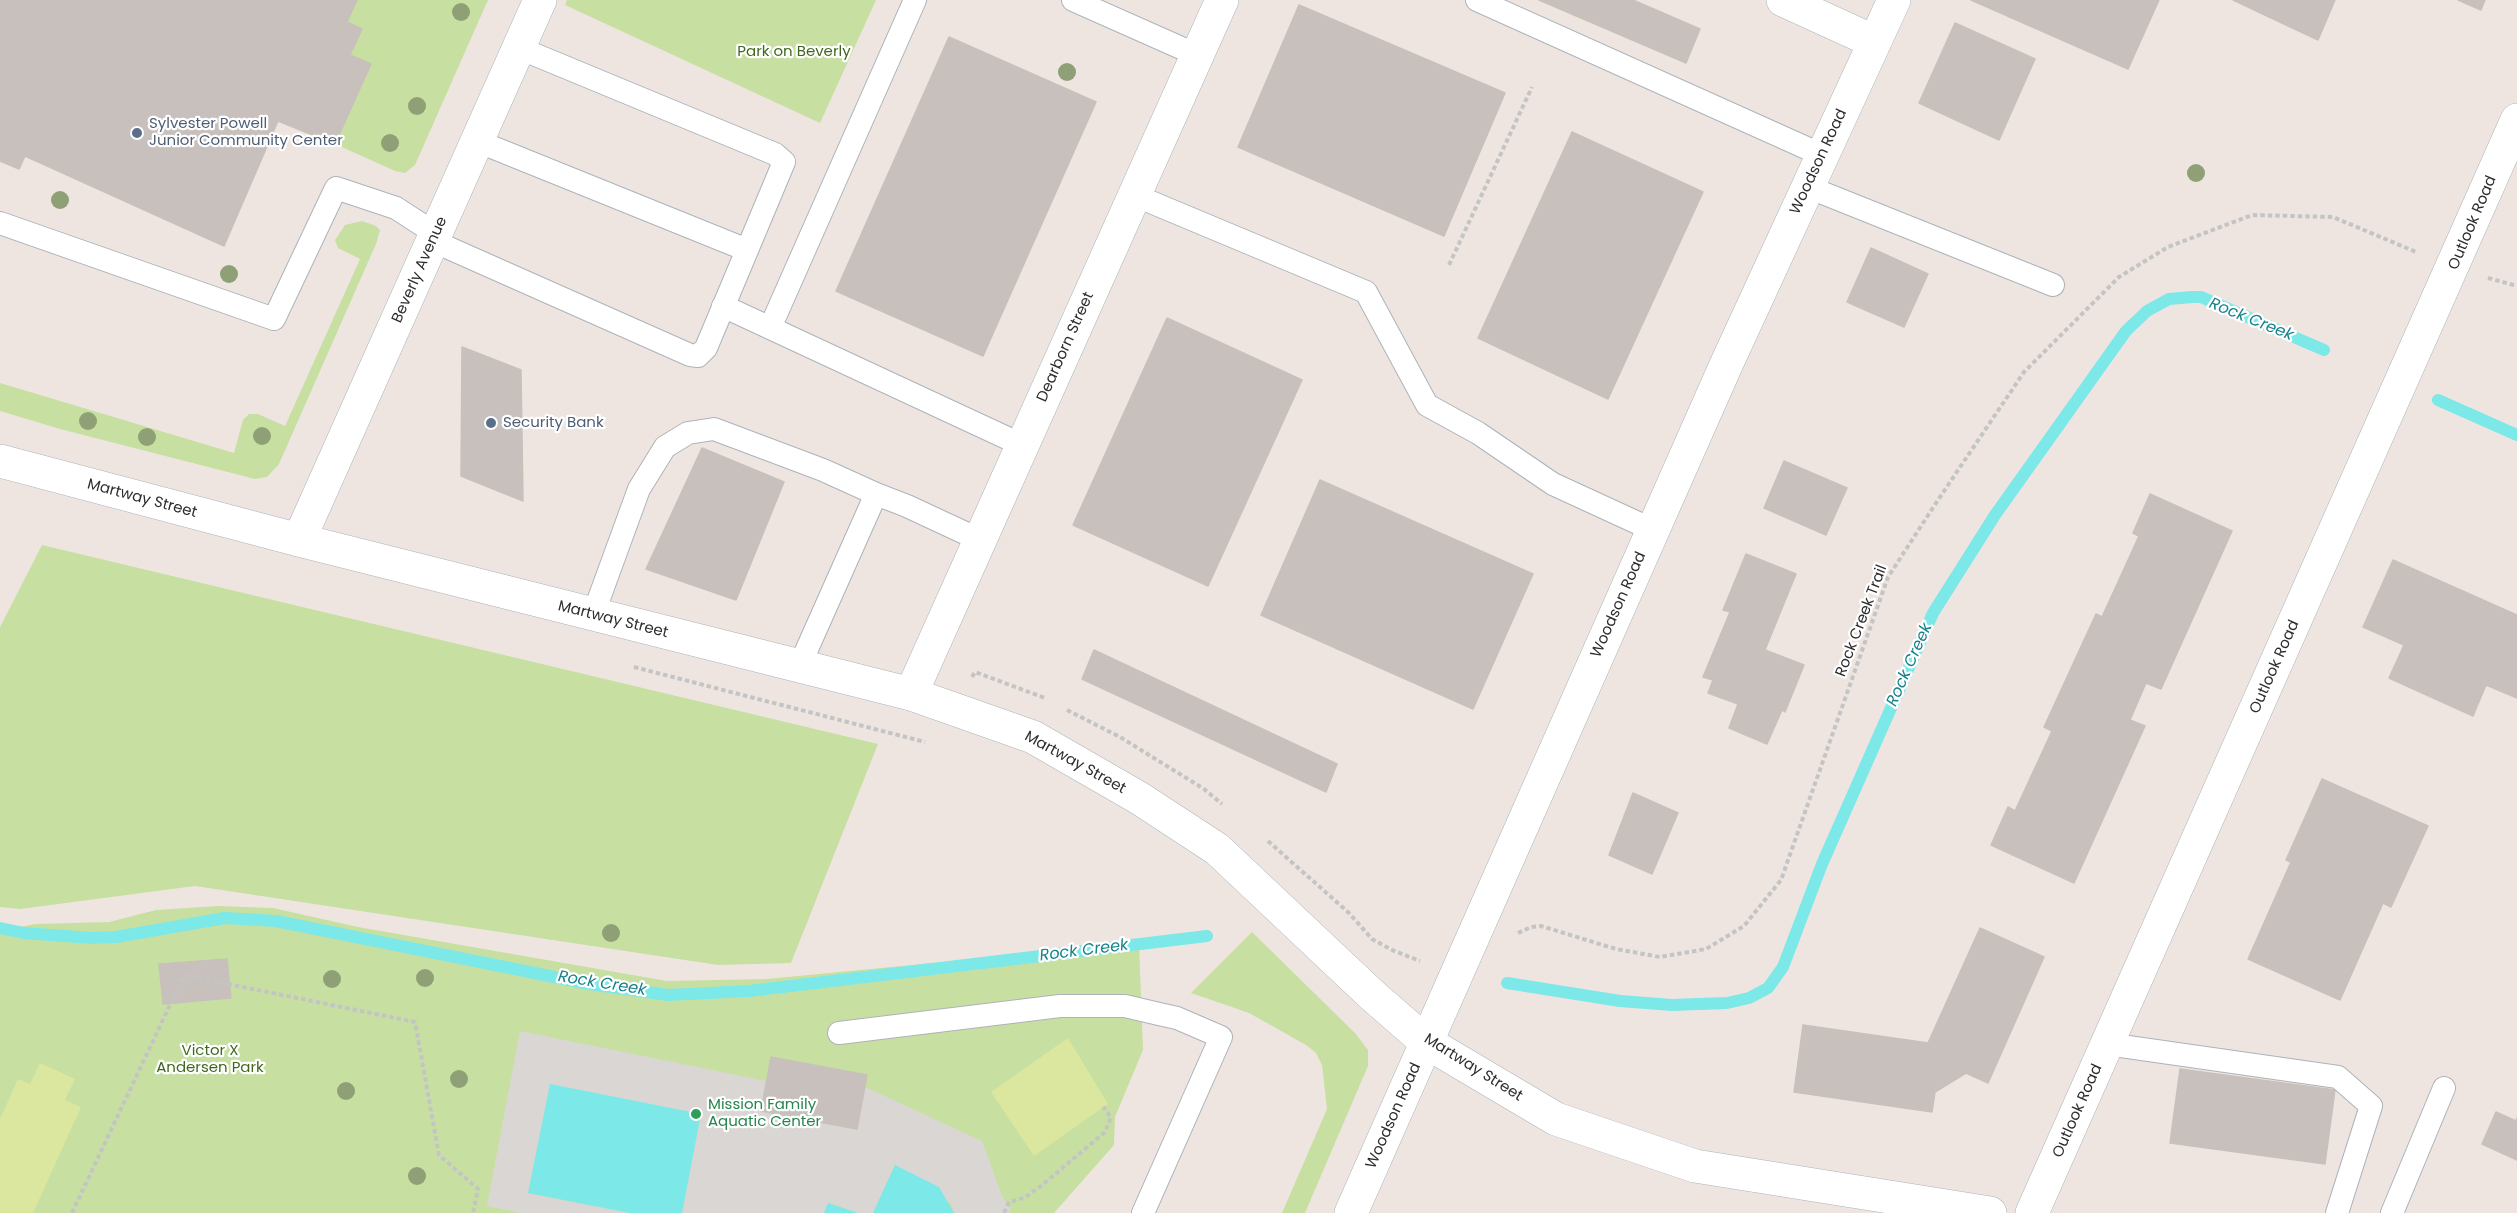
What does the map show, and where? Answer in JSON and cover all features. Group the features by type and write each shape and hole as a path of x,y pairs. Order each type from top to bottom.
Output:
{"street":[{"name":"Beverly Avenue","path":"299,540 540,0"},
{"name":"Dearborn Street","path":"911,694 1222,0"},
{"path":"1783,0 1875,42"},
{"name":"Woodson Road","path":"1350,1213 1403,1099 1426,1042 1653,530 1894,0"},
{"name":"Outlook Road","path":"2032,1213 2517,120"},
{"name":"Martway Street","path":"0,461 299,540 911,694 1033,737 1138,798 1217,849 1372,995 1426,1042 1556,1119 1695,1166 1990,1213"}],"lane":[{"path":"770,328 915,0"},
{"path":"1073,0 1197,55"},
{"path":"1477,0 1822,155"},
{"path":"0,224 274,319 336,188 396,208 434,238 690,356 698,356 706,348 784,162 775,154 519,48"},
{"path":"477,141 747,250"},
{"path":"1808,187 2053,285"},
{"path":"1134,195 1366,292 1427,405 1478,433 1553,484 1653,530"},
{"path":"723,306 1022,445"},
{"path":"593,615 639,489 664,447 688,433 714,429 824,470 980,540"},
{"path":"799,667 876,494"},
{"path":"839,1033 1060,1006 1125,1006 1177,1018 1221,1037 1143,1213"},
{"path":"2108,1044 2338,1077 2372,1106 2337,1213"},
{"path":"2392,1213 2444,1088"}],"path":[{"path":"1449,265 1532,87"},
{"name":"Rock Creek Trail","path":"1514,935 1531,927 1541,927 1616,948 1660,957 1706,949 1744,926 1781,880 1888,577 2024,372 2119,277 2168,247 2252,215 2333,217 2422,255"},
{"path":"2484,277 2517,286"},
{"path":"72,1213 184,975 415,1022 439,1155 478,1189 473,1213"},
{"path":"1004,1213 1009,1202 1024,1198 1041,1186 1105,1132 1111,1117 1103,1107"}],"green space":[{"path":"357,0 488,0 415,165 405,173 395,171 335,144 371,65 350,55 362,29 347,22"},
{"name":"Park on Beverly","path":"567,0 876,0 820,123 565,5"},
{"path":"362,221 380,230 376,244 279,464 267,477 255,479 60,429 0,411 0,383 234,453 243,420 249,414 258,414 285,426 360,259 338,248 335,240 345,225"},
{"path":"42,545 878,744 791,963 718,965 195,886 20,909 0,907 0,627"},
{"name":"Victor X Andersen Park","path":"218,906 273,908 358,927 667,981 767,979 1139,943 1143,1050 1115,1117 1114,1145 1054,1213 0,1213 0,931 35,924 109,922 156,910"},
{"path":"1252,932 1355,1033 1368,1050 1368,1066 1305,1213 1282,1213 1327,1109 1322,1065 1316,1053 1249,1013 1191,993"},
{"path":"1068,1038 1108,1104 1034,1156 991,1092"},
{"path":"40,1063 75,1079 65,1100 81,1107 33,1213 0,1213 0,1119 18,1079 30,1084"}],"shaded area":[{"name":"Mission Family Aquatic Center","path":"520,1031 766,1081 761,1110 857,1129 865,1087 982,1141 1003,1198 1011,1208 1009,1213 954,1213 951,1204 895,1165 873,1213 858,1213 829,1203 824,1213 682,1213 700,1114 550,1085 528,1193 630,1213 522,1213 487,1206"}],"water":[{"path":"550,1084 701,1114 682,1213 630,1213 528,1193"},
{"path":"895,1165 939,1187 954,1213 873,1213"},
{"path":"828,1203 858,1213 824,1213"}],"building":[{"name":"Sylvester Powell Junior Community Center","path":"0,0 357,0 347,22 362,29 350,55 371,64 335,144 278,121 224,246 25,156 19,169 0,161"},
{"path":"1539,0 1633,0 1700,29 1686,63"},
{"path":"1971,0 2159,0 2128,69"},
{"path":"2233,0 2335,0 2318,40"},
{"path":"2458,0 2485,0 2481,10"},
{"path":"1299,5 1505,93 1444,236 1238,147"},
{"path":"1955,23 2035,59 1999,140 1919,103"},
{"path":"949,37 1096,102 983,356 836,291"},
{"path":"1572,132 1703,192 1608,399 1478,338"},
{"path":"1871,248 1928,274 1904,327 1847,302"},
{"path":"1167,318 1302,380 1208,586 1073,525"},
{"name":"Security Bank","path":"462,347 521,370 523,501 461,476"},
{"path":"702,448 784,482 736,600 646,569"},
{"path":"1784,461 1847,488 1826,535 1764,508"},
{"path":"1320,480 1533,574 1473,709 1261,615"},
{"path":"2150,494 2232,531 2161,689 2146,683 2130,720 2145,726 2074,883 1991,845 2008,807 2015,811 2052,731 2044,727 2096,614 2102,617 2139,536 2133,533"},
{"path":"1746,554 1796,574 1765,650 1804,665 1785,712 1782,710 1767,744 1729,728 1738,704 1708,693 1713,680 1703,677 1730,612 1723,610"},
{"path":"2393,560 2517,615 2517,698 2486,685 2473,716 2389,678 2404,645 2363,627"},
{"path":"1094,650 1337,764 1326,792 1082,679"},
{"path":"2322,779 2428,826 2391,907 2383,903 2340,1000 2248,959 2291,862 2286,860"},
{"path":"1633,793 1678,813 1652,874 1609,855"},
{"path":"1980,928 2044,957 1988,1083 1966,1073 1935,1092 1932,1112 1794,1092 1803,1025 1928,1043"},
{"path":"227,959 231,998 163,1004 159,964"},
{"path":"771,1057 867,1075 857,1129 761,1111"},
{"path":"2180,1069 2335,1090 2325,1164 2170,1143"},
{"path":"2496,1112 2516,1121 2517,1118 2517,1160 2482,1144"}],"waterway":[{"name":"Rock Creek","path":"1507,983 1620,1001 1672,1005 1727,1003 1749,998 1768,988 1783,967 1822,864 1933,613 1995,515 2126,331 2147,311 2169,299 2201,297 2324,350"},
{"path":"2438,400 2517,435"},
{"name":"Rock Creek","path":"0,928 24,933 92,938 116,937 225,918 276,921 589,984 668,995 749,991 1207,936"}],"place":[{"name":"Sylvester Powell Junior Community Center","path":"137,133"},
{"name":"Security Bank","path":"491,423"},
{"name":"Mission Family Aquatic Center","path":"696,1114"}]}
